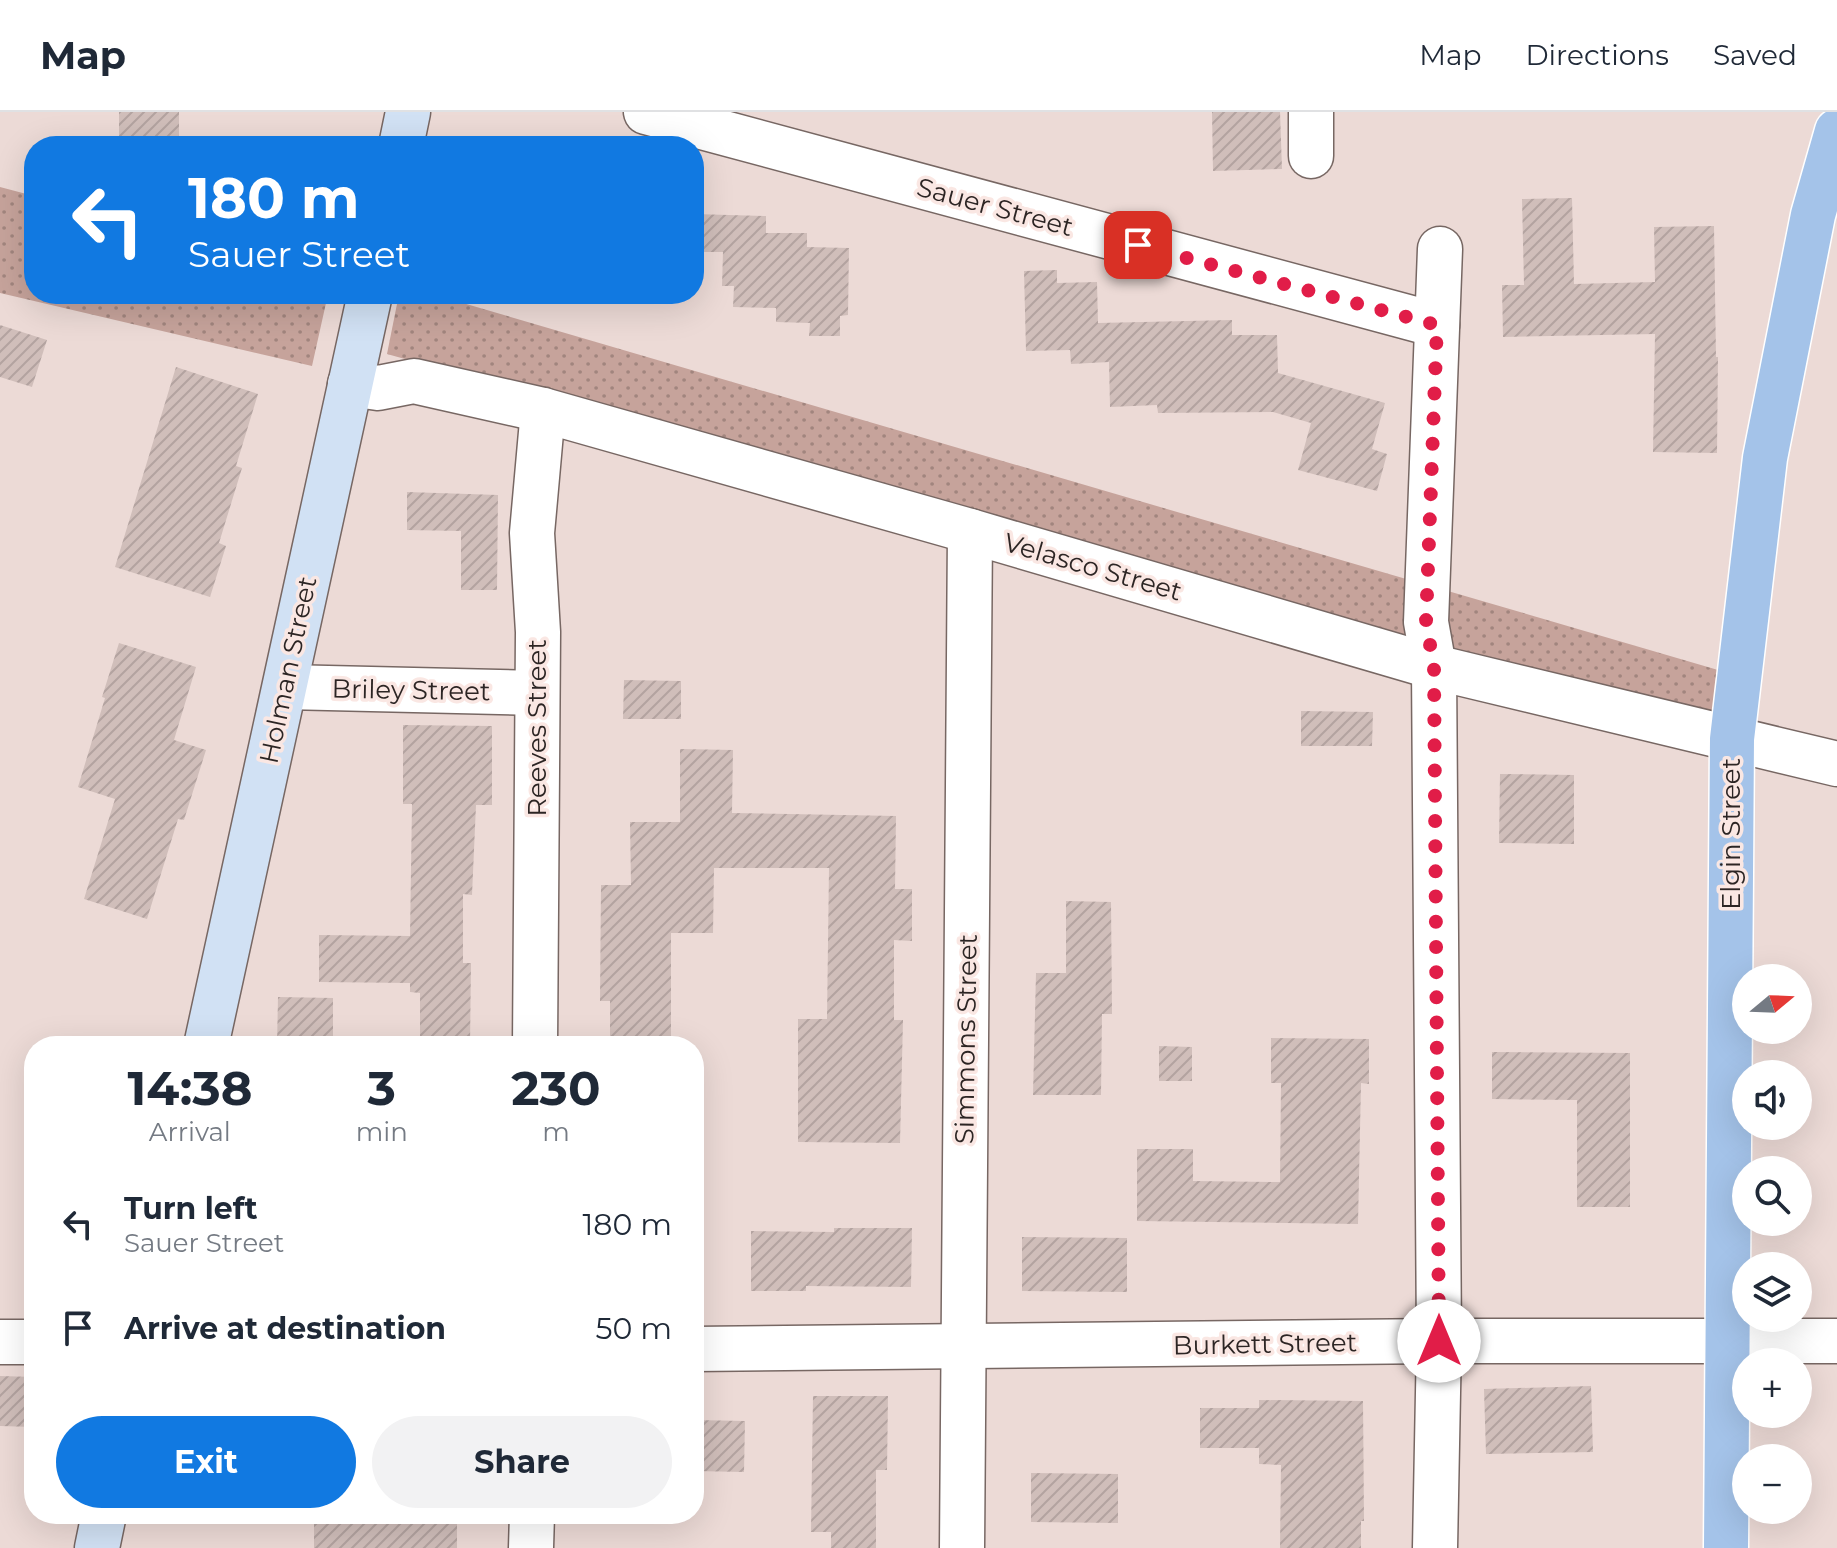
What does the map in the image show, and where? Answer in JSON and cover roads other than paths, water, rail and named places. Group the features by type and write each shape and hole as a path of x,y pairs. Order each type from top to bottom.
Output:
{"main road":[{"name":"Elgin Street","path":"1726,1548 1732,739 1765,458 1828,194 1837,131"}],"street":[{"path":"403,136 408,112"},
{"name":"Sauer Street","path":"646,112 1437,325"},
{"path":"1311,112 1311,156"},
{"path":"1435,1548 1439,1341 1434,667 1426,622 1440,249"},
{"name":"Holman Street","path":"208,1036 368,304"},
{"name":"Velasco Street","path":"350,384 378,388 414,381 543,410 1434,667 1837,764"},
{"name":"Reeves Street","path":"535,1036 538,632 532,533 543,410"},
{"name":"Simmons Street","path":"962,1548 970,531"},
{"name":"Briley Street","path":"285,687 537,693"},
{"name":"Burkett Street","path":"704,1349 1439,1341 1837,1341"},
{"path":"0,1342 24,1342"},
{"path":"97,1548 102,1524"},
{"path":"531,1548 532,1524"}]}
